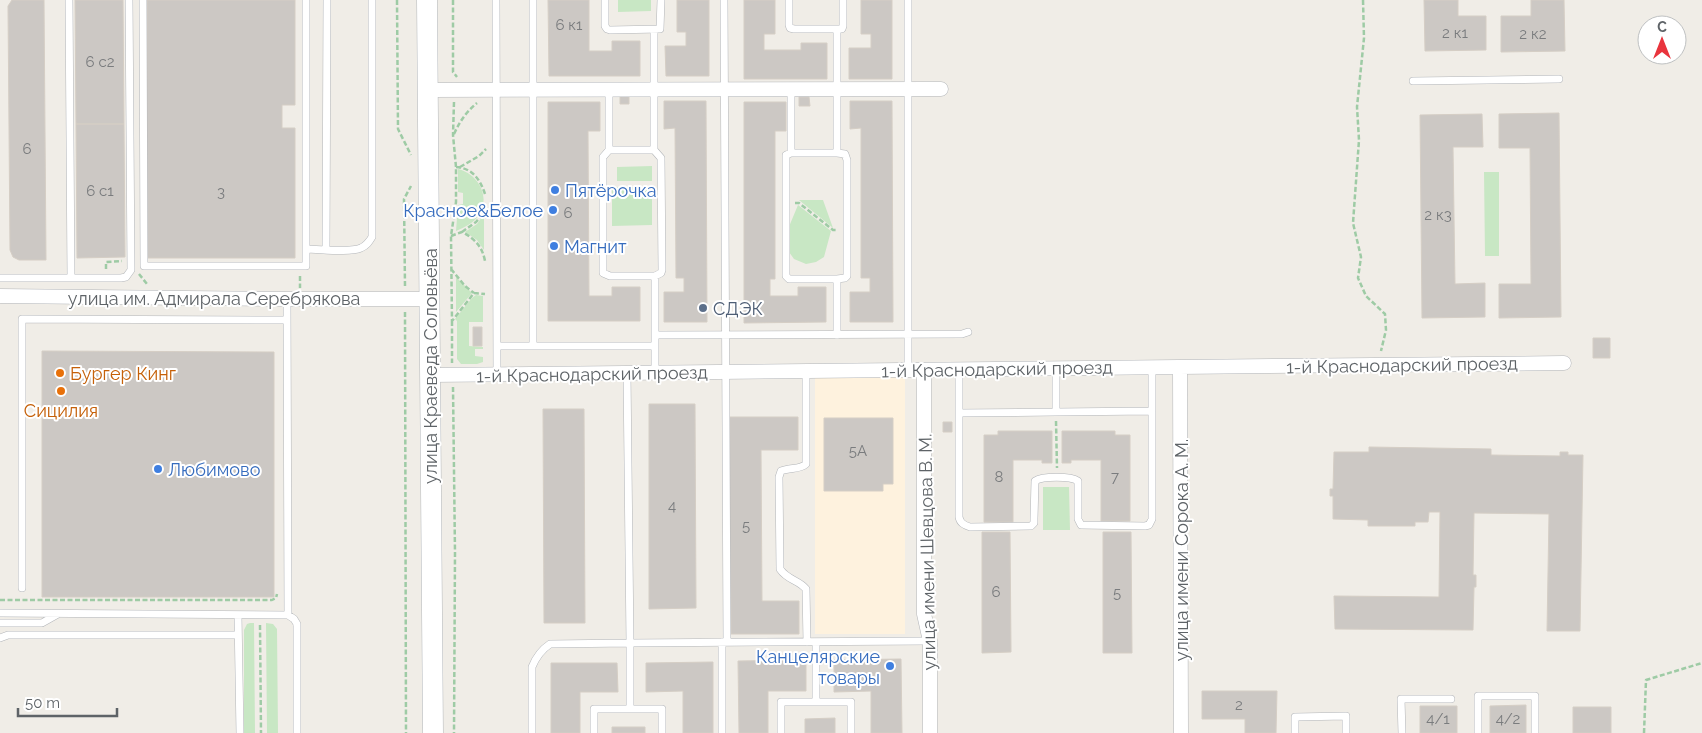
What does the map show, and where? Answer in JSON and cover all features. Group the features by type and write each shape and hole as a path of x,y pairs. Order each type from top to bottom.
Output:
{"main road":[{"name":"улица Краеведа Соловьёва","path":"427,0 433,733"}],"street":[{"path":"428,90 941,89"},
{"name":"улица им. Адмирала Серебрякова","path":"0,296 287,300 429,299"},
{"name":"1-й Краснодарский проезд","path":"430,375 1564,363"},
{"name":"улица имени Сорока А. М.","path":"1180,368 1181,733"},
{"name":"улица имени Шевцова В. М.","path":"924,370 924,614 930,641 930,733"}],"lane":[{"path":"69,0 70,278"},
{"path":"0,278 121,278 126,277 131,270 129,0"},
{"path":"143,0 144,266 306,266 306,0"},
{"path":"326,249 327,0"},
{"path":"306,249 354,250 368,244 372,237 372,0"},
{"path":"496,0 497,375"},
{"path":"532,0 533,346"},
{"path":"605,0 607,29 610,30 660,29 661,0"},
{"path":"722,733 725,372 724,0"},
{"path":"789,0 790,28 837,29 843,26 843,0"},
{"path":"908,0 908,370"},
{"path":"837,29 837,153"},
{"path":"609,90 609,150 603,160 604,273 610,276 655,276 661,273 662,270 662,187 661,158 654,150 654,30"},
{"path":"1413,81 1559,79"},
{"path":"791,89 791,153"},
{"path":"609,150 654,150"},
{"path":"791,153 837,153 845,154 847,160 847,276 837,280 789,279 786,276 786,158 791,153"},
{"path":"655,276 655,373"},
{"path":"837,280 837,335"},
{"path":"287,300 288,615"},
{"path":"22,588 22,320 287,320"},
{"path":"655,335 908,335 962,334 968,332"},
{"path":"497,346 655,346"},
{"path":"959,370 959,517 964,525 970,527 1030,526 1034,523 1035,481 1041,478 1072,478 1078,481 1078,519 1082,525 1149,525 1152,519 1152,368"},
{"path":"1056,369 1056,412"},
{"path":"806,371 806,464 801,468 788,468 781,471 779,477 780,569 784,575 802,583 806,589 807,642"},
{"path":"627,373 630,709"},
{"path":"959,413 1152,411"},
{"path":"0,613 288,615 297,624 297,733"},
{"path":"0,623 42,623 58,614"},
{"path":"238,615 240,733"},
{"path":"0,638 8,635 238,635"},
{"path":"532,733 532,667 542,649 550,644 930,641"},
{"path":"816,642 816,702"},
{"path":"1478,733 1478,696 1535,696 1535,733"},
{"path":"1402,733 1401,699 1451,699"},
{"path":"781,733 781,702 851,702 851,733"},
{"path":"594,733 594,710 630,709 662,709 662,733"},
{"path":"1295,733 1295,717 1346,716 1346,733"}],"path":[{"path":"397,0 398,129 411,154 411,162"},
{"path":"453,0 453,72 457,77"},
{"path":"1363,0 1364,38 1357,107 1359,140 1352,222 1361,258 1358,278 1366,296 1385,314 1386,330 1381,350 1381,365"},
{"path":"452,367 451,236 456,202 453,104 454,100 458,98"},
{"path":"453,135 468,110 481,101"},
{"path":"460,167 479,156 486,149"},
{"path":"456,167 470,171 477,177 485,194"},
{"path":"405,288 404,199 411,187 411,178"},
{"path":"786,203 799,203 833,230 848,230"},
{"path":"451,236 462,232 476,222 485,212"},
{"path":"462,232 478,243 483,251 485,261"},
{"path":"106,262 122,262 122,257"},
{"path":"451,268 465,286 474,293 485,294"},
{"path":"300,274 300,288"},
{"path":"452,321 474,293"},
{"path":"405,308 406,733"},
{"path":"453,384 455,553 454,733"},
{"path":"1056,412 1057,478"},
{"path":"0,600 272,600 276,598 278,587"},
{"path":"260,623 261,733"},
{"path":"1644,733 1646,680 1702,663"}],"shaded area":[{"path":"815,374 905,375 905,634 815,634"}],"green space":[{"path":"618,0 651,0 651,11 618,12"},
{"path":"652,166 652,181 617,181 617,167"},
{"path":"458,169 477,181 484,200 477,218 456,231 458,205 463,204 463,193 458,192"},
{"path":"1484,172 1499,172 1499,256 1485,256"},
{"path":"612,187 652,187 652,225 612,226"},
{"path":"799,200 823,200 833,228"},
{"path":"798,205 831,231 824,257 816,262 806,264 794,259 789,252 788,229"},
{"path":"484,214 484,250 477,240 465,232 477,224"},
{"path":"456,277 472,293 456,312"},
{"path":"476,295 483,296 483,322 469,322 469,346 483,347 483,349 475,349 475,356 483,357 483,362 461,364 457,359 457,321 455,319"},
{"path":"1043,487 1069,487 1070,530 1043,530"},
{"path":"254,623 255,733 244,733 244,630 247,624"},
{"path":"266,623 273,624 277,629 278,733 267,733"}],"building":[{"path":"12,0 44,0 46,260 19,260 13,257 10,250 8,6"},
{"path":"75,0 123,0 124,124 76,124"},
{"path":"147,0 295,0 295,105 282,105 282,128 295,128 295,258 147,258"},
{"path":"548,0 589,0 589,51 612,51 612,41 640,41 640,76 549,76"},
{"path":"677,0 709,0 709,76 666,76 665,46 686,46 686,32 677,32"},
{"path":"744,0 775,0 775,34 764,34 764,50 801,50 801,43 827,43 827,79 744,79"},
{"path":"861,0 892,0 892,79 849,79 849,48 871,48 871,34 861,34"},
{"path":"1424,0 1458,0 1458,16 1486,16 1486,50 1425,51"},
{"path":"1531,0 1564,0 1565,51 1501,52 1501,16 1531,16"},
{"path":"620,96 629,96 629,104 620,104"},
{"path":"799,97 809,97 810,106 799,106"},
{"path":"664,101 706,101 707,322 664,322 664,292 684,292 684,278 676,278 675,128 664,129"},
{"path":"850,101 892,101 893,322 850,322 850,292 870,292 870,278 861,278 861,128 850,129"},
{"path":"548,102 600,102 600,131 588,131 589,296 612,296 612,287 640,287 640,321 548,321"},
{"path":"744,102 786,102 786,131 775,131 775,279 770,279 770,296 798,296 798,287 826,287 826,322 744,323"},
{"path":"1559,113 1561,317 1499,318 1499,284 1531,284 1530,148 1499,148 1499,114"},
{"path":"1482,114 1483,147 1453,147 1455,284 1485,283 1485,317 1422,318 1420,115"},
{"path":"76,124 124,124 125,257 77,258"},
{"path":"473,327 482,327 482,346 473,346"},
{"path":"1593,338 1610,338 1610,358 1593,358"},
{"name":"Любимово","path":"42,351 274,352 274,597 42,597"},
{"path":"649,404 695,404 696,608 649,609"},
{"path":"543,409 584,409 585,623 544,623"},
{"path":"729,417 798,417 798,450 761,450 762,601 799,601 799,634 731,634"},
{"path":"824,418 893,418 893,484 883,484 883,491 824,491"},
{"path":"943,422 952,422 952,432 943,432"},
{"path":"998,431 1052,431 1052,463 1042,463 1042,460 1013,460 1013,522 984,522 984,435 998,435"},
{"path":"1062,431 1115,431 1115,435 1130,435 1130,521 1101,521 1101,460 1071,460 1071,463 1062,463"},
{"path":"1369,447 1491,449 1491,455 1560,456 1560,452 1568,452 1568,455 1583,455 1580,631 1547,631 1549,514 1474,513 1473,575 1476,575 1476,587 1474,587 1473,630 1335,629 1334,596 1439,597 1440,512 1429,512 1428,522 1415,522 1415,526 1368,526 1368,520 1333,519 1333,496 1330,496 1330,489 1333,489 1334,452 1369,452"},
{"path":"982,532 1010,532 1011,652 982,653"},
{"path":"1103,532 1131,532 1132,653 1103,653"},
{"path":"901,659 902,733 871,733 871,691 834,692 834,660"},
{"path":"806,660 806,691 768,691 768,733 739,733 738,661"},
{"path":"713,662 713,733 683,733 683,691 646,692 646,663"},
{"path":"551,663 617,663 618,692 580,692 580,733 551,733"},
{"path":"1202,691 1277,691 1276,733 1245,733 1245,719 1202,719"},
{"path":"1526,705 1526,733 1490,733 1490,706"},
{"path":"1420,706 1457,706 1457,733 1420,733"},
{"path":"1573,707 1611,707 1611,733 1573,733"},
{"path":"835,718 835,733 805,733 805,719"},
{"path":"612,727 645,727 645,733 612,733"}],"place":[{"name":"Пятёрочка","path":"555,190"},
{"name":"Красное&Белое","path":"553,210"},
{"name":"Магнит","path":"554,246"},
{"name":"СДЭК","path":"703,308"},
{"name":"Бургер Кинг","path":"60,373"},
{"name":"Сицилия","path":"61,391"},
{"name":"Любимово","path":"158,469"},
{"name":"Канцелярские товары","path":"890,666"}]}
